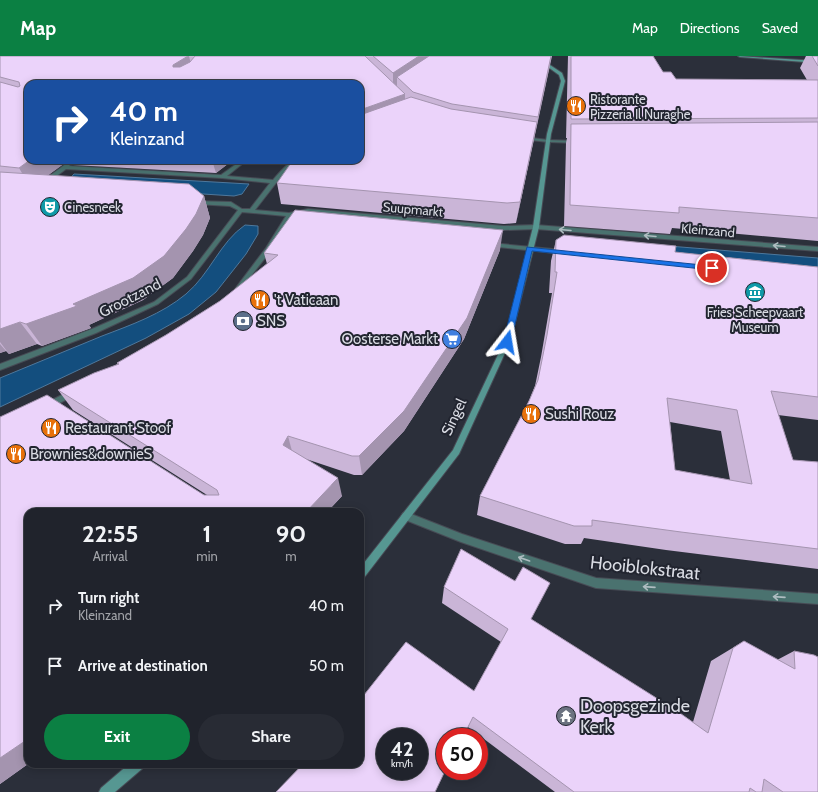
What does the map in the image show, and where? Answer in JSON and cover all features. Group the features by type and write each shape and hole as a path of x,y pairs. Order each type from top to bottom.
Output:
{"main road":[{"path":"740,56 818,62"},
{"name":"Singel","path":"364,571 456,452 507,342 536,227 548,141 563,81 561,74 549,66 536,61"},
{"path":"105,792 134,768"}],"street":[{"path":"521,138 548,141 585,142"},
{"path":"37,188 68,164"},
{"path":"222,178 240,164"},
{"path":"251,211 274,182 292,164"},
{"path":"64,167 274,182"},
{"path":"191,202 230,204 240,210 289,216 254,270 232,296"},
{"name":"Grootzand","path":"0,367 94,331 156,303 189,278 240,210"},
{"name":"Suupmarkt","path":"289,216 308,211 504,228 536,227"},
{"path":"283,225 291,226"},
{"name":"Kleinzand","path":"536,227 818,250"},
{"name":"Kleinzand","path":"585,236 595,232"},
{"path":"482,244 569,253"},
{"path":"40,409 57,405 80,390"},
{"name":"Hooiblokstraat","path":"406,516 461,538 596,583 818,599"}],"water":[{"path":"74,174 249,184 242,194 234,196 64,185"},
{"path":"245,225 258,226 258,234 246,254 216,292 189,314 146,338 0,407 0,378 135,323 157,313 177,301 194,286 229,240"},
{"path":"606,241 818,258 818,270 690,258"}],"building":[{"path":"0,56 188,56 173,65 173,67 180,67 190,62 195,56 365,56 405,94 364,109 364,80 24,80 24,164 19,168 0,166 0,82 18,87 20,86 19,82 0,77"},
{"path":"373,56 419,56 393,73"},
{"path":"429,56 551,56 538,117 452,104 413,92 397,77"},
{"path":"571,56 653,56 663,72 671,72 676,79 818,80 818,118 571,119"},
{"path":"812,56 818,56 818,66"},
{"path":"411,97 451,109 537,122 520,202 507,203 277,183 290,164 364,164 364,114"},
{"path":"818,122 818,218 679,207 679,213 570,205 571,124"},
{"path":"0,172 189,184 204,196 196,214 186,229 164,256 133,278 73,304 77,306 26,324 20,322 0,329"},
{"path":"295,210 503,230 467,318 404,411 359,456 352,456 288,436 283,445 338,478 310,508 24,508 24,742 0,758 0,417 47,395 204,495 219,495 217,490 58,390 94,373 119,364 117,363 166,335 220,301 278,255 264,253"},
{"path":"564,235 676,246 675,252 818,267 818,397 771,391 793,460 818,462 818,549 592,520 592,526 574,526 480,496 529,401 538,380 557,272 555,272 556,240","holes":["667,398 737,410 752,484 675,470"]},
{"path":"461,549 515,581 523,567 550,583 531,619 677,711 708,733 733,648 744,641 795,669 794,651 818,657 818,792 783,792 764,779 762,792 756,792 750,788 749,792 574,792 473,717 468,728 436,728 436,780 441,780 435,792 276,792 299,768 364,768 364,695 406,642 474,691 508,629 444,587"}],"place":[{"name":"Ristorante Pizzeria Il Nuraghe","path":"576,106"},
{"name":"Cinesneek","path":"50,207"},
{"name":"Fries Scheepvaart Museum","path":"755,292"},
{"name":"'t Vaticaan","path":"260,300"},
{"name":"SNS","path":"243,321"},
{"name":"Oosterse Markt","path":"452,339"},
{"name":"Sushi Rouz","path":"531,414"},
{"name":"Restaurant Stoof","path":"51,428"},
{"name":"Brownies&downieS","path":"16,454"},
{"name":"Doopsgezinde Kerk","path":"566,716"}],"route":[{"path":"507,342 530,248 712,268"}]}
